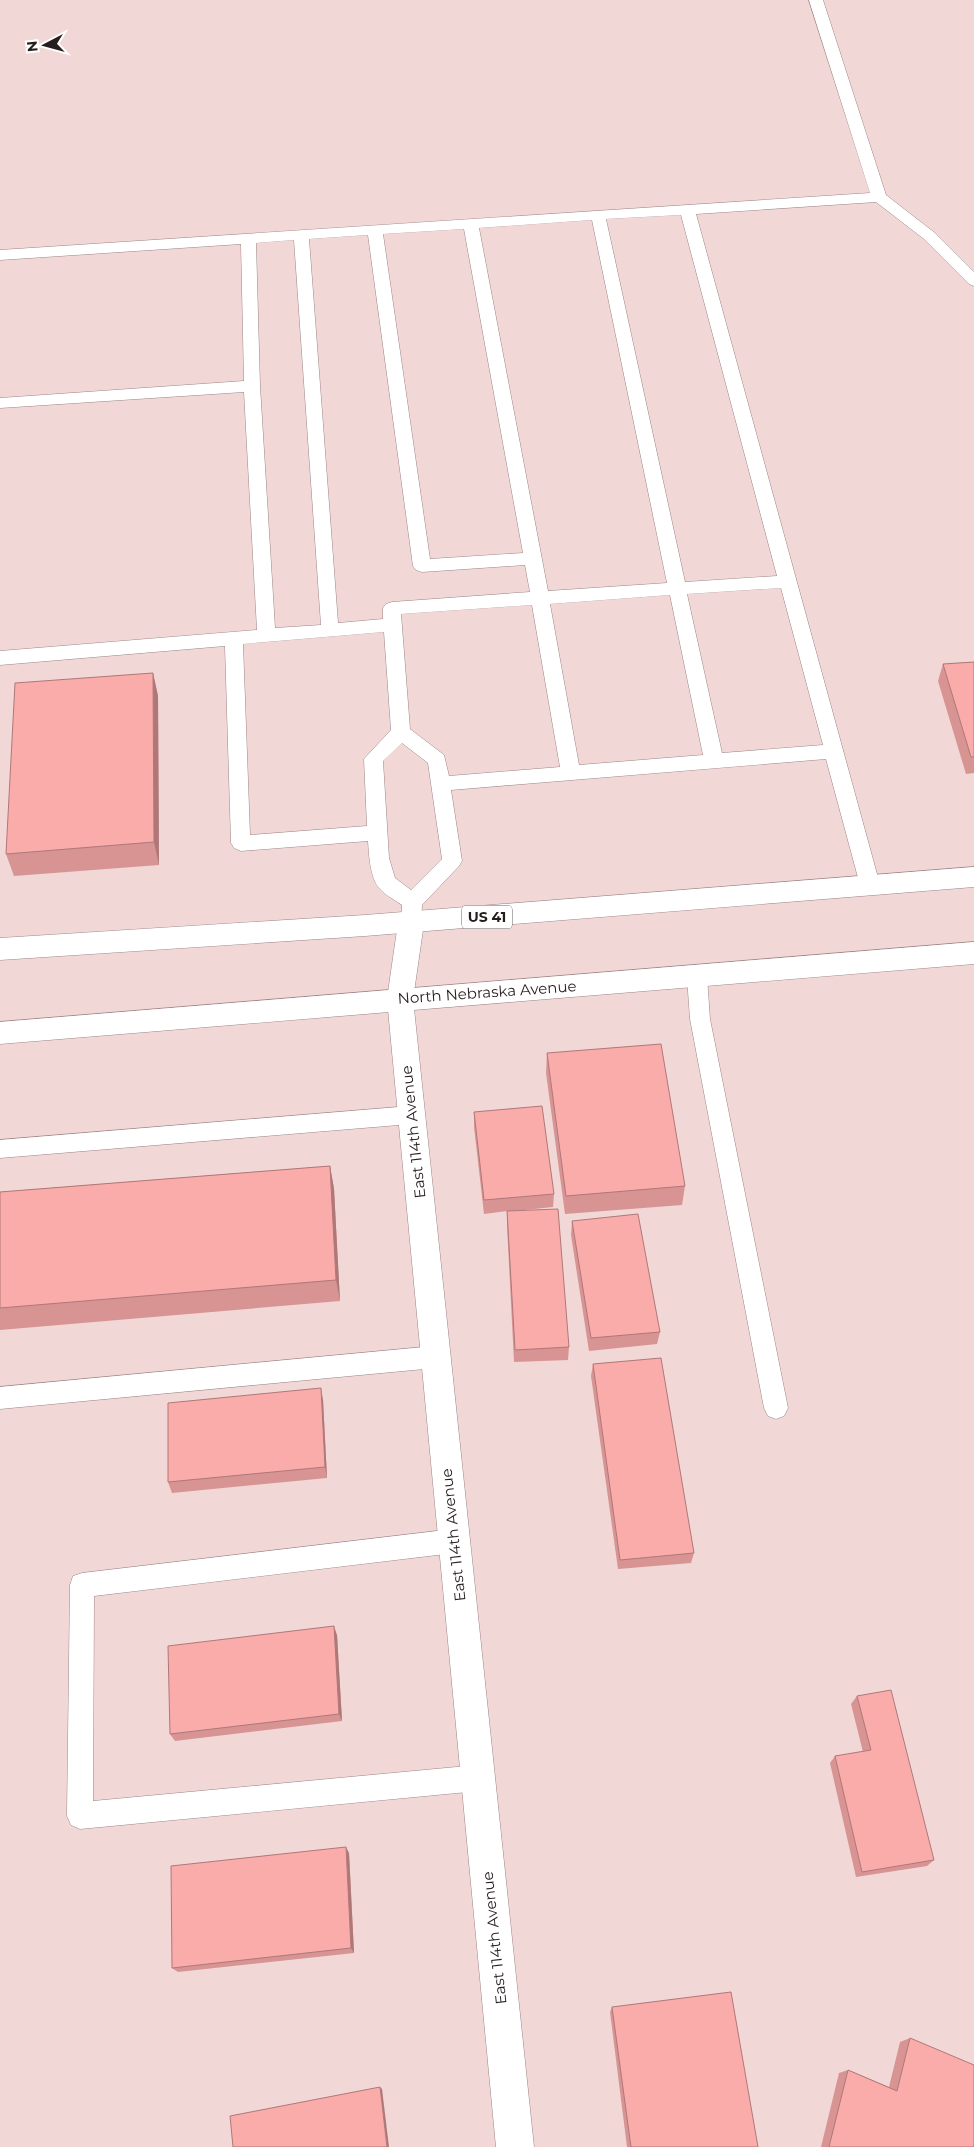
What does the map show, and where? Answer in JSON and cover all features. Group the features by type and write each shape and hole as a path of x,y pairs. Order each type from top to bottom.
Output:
{"main road":[{"name":"US 41","path":"0,949 207,938 412,913 974,877"},
{"name":"East 114th Avenue","path":"412,913 400,998 515,2147"},
{"name":"North Nebraska Avenue","path":"0,1033 400,998 697,977 974,953"}],"lane":[{"path":"816,0 879,197"},
{"path":"0,255 879,197 912,219 944,248 974,281"},
{"path":"687,209 870,885"},
{"path":"598,215 714,761"},
{"path":"471,224 572,773"},
{"path":"375,230 422,566 533,558"},
{"path":"301,235 330,630"},
{"path":"248,239 252,386 266,636"},
{"path":"0,403 252,386"},
{"path":"400,732 438,760 452,862 412,913 386,882 379,858 373,759 400,732 392,608 788,581"},
{"path":"0,658 392,625"},
{"path":"234,638 241,843 378,833"},
{"path":"441,784 834,751"},
{"path":"697,977 700,1019 776,1408"},
{"path":"0,1149 411,1115"},
{"path":"0,1398 435,1357"},
{"path":"454,1541 82,1585 80,1816 478,1778"}],"building":[{"path":"974,662 974,757 971,757 943,664"},
{"path":"153,673 154,842 6,854 15,683"},
{"path":"661,1044 685,1186 566,1196 547,1053"},
{"path":"542,1106 554,1194 484,1200 474,1112"},
{"path":"330,1166 336,1280 0,1308 0,1192"},
{"path":"558,1209 569,1347 515,1350 507,1211"},
{"path":"638,1214 660,1332 591,1338 572,1221"},
{"path":"661,1358 694,1553 620,1560 593,1364"},
{"path":"321,1388 325,1467 168,1482 168,1403"},
{"path":"334,1626 339,1714 170,1734 168,1646"},
{"path":"891,1690 934,1860 862,1872 835,1756 871,1750 857,1696"},
{"path":"346,1847 351,1948 172,1968 171,1866"},
{"path":"731,1992 758,2147 631,2147 612,2007"},
{"path":"910,2038 974,2065 974,2147 829,2147 848,2070 897,2091"},
{"path":"380,2087 387,2147 233,2147 230,2116"}]}
